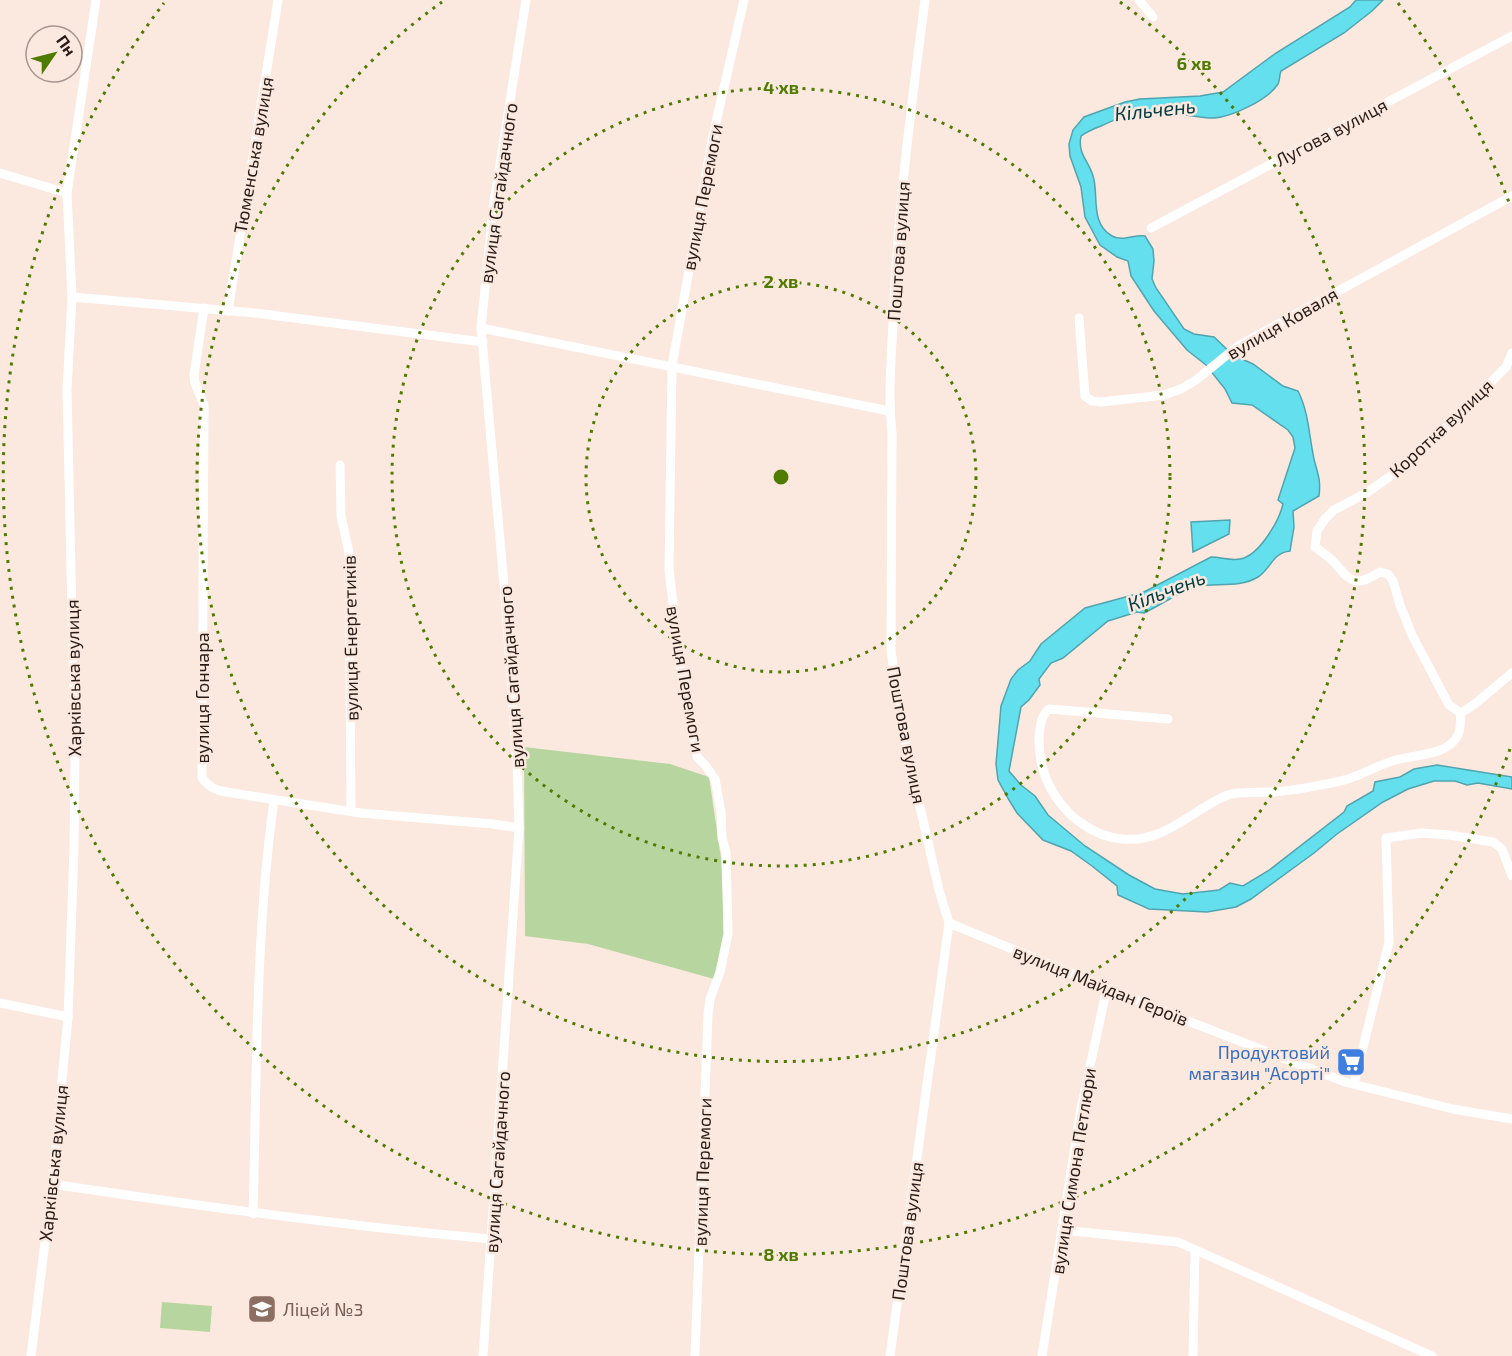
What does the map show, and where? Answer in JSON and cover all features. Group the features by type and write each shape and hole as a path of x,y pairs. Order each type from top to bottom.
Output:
{"street":[{"name":"Харківська вулиця","path":"31,1356 52,1184 68,1017 75,761 67,390 72,297 67,193 96,0"},
{"name":"Тюменська вулиця","path":"228,311 278,0"},
{"name":"вулиця Сагайдачного","path":"483,1356 519,828 518,764 482,328 493,208 526,0"},
{"name":"вулиця Перемоги","path":"695,1356 708,1015 728,934 726,864 715,779 697,757 680,665 669,569 672,366 712,140 744,0"},
{"name":"Поштова вулиця","path":"890,1356 949,923 939,890 902,728 891,650 892,433 890,411 894,295 899,220 925,0"},
{"path":"1139,0 1153,17"},
{"name":"Лугова вулиця","path":"1151,228 1512,36"},
{"path":"0,173 67,193"},
{"name":"вулиця Коваля","path":"1079,318 1085,396 1101,402 1164,395 1181,389 1238,345 1512,196"},
{"path":"72,297 204,308 483,342"},
{"name":"вулиця Гончара","path":"204,308 194,375 204,405 202,778 208,786 216,790 274,800 351,811 519,828"},
{"path":"482,328 890,411"},
{"name":"Коротка вулиця","path":"1461,713 1449,705 1426,664 1412,636 1393,581 1388,574 1380,572 1365,580 1351,580 1333,561 1315,547 1314,541 1317,531 1334,510 1368,492 1413,460 1506,367 1512,353"},
{"name":"вулиця Енергетиків","path":"340,465 341,516 349,553 351,811"},
{"path":"1168,719 1049,709 1045,712 1039,750 1044,776 1068,814 1109,837 1136,840 1160,834 1227,796 1243,792 1274,792 1340,782 1394,760 1441,749 1453,742 1457,737 1461,713 1512,673"},
{"path":"253,1214 265,877 274,800"},
{"path":"1354,1084 1389,942 1386,838 1422,833 1492,842 1502,849 1512,876"},
{"name":"вулиця Майдан Героїв","path":"949,923 1183,1019 1354,1084 1454,1109 1512,1119"},
{"name":"вулиця Симона Петлюри","path":"1042,1356 1081,1108 1107,987"},
{"path":"0,1003 68,1017"},
{"path":"52,1184 253,1214 369,1228 491,1239"},
{"path":"1063,1230 1178,1242 1432,1356"},
{"path":"1193,1356 1195,1250"}],"green space":[{"path":"524,747 670,764 709,777 721,858 725,940 714,979 588,944 525,936"},
{"path":"162,1302 212,1306 210,1332 160,1328"}],"water":[{"name":"Кільчень","path":"1356,0 1383,0 1344,33 1281,71 1279,83 1273,90 1249,107 1230,115 1214,118 1163,112 1138,113 1116,119 1081,136 1081,149 1094,180 1098,218 1101,225 1105,231 1116,238 1145,236 1153,249 1152,279 1184,329 1194,334 1214,337 1233,355 1253,364 1283,386 1298,391 1307,416 1319,478 1319,496 1293,511 1294,527 1290,551 1275,558 1258,577 1244,583 1199,586 1144,613 1137,612 1108,621 1063,658 1051,663 1039,679 1040,685 1021,707 1009,771 1035,796 1048,815 1085,846 1155,889 1183,894 1219,890 1230,883 1243,886 1268,871 1344,812 1347,806 1373,791 1375,782 1400,777 1414,769 1437,765 1512,777 1512,789 1478,783 1467,785 1455,781 1434,781 1408,789 1383,802 1251,899 1236,907 1207,912 1149,909 1118,895 1117,886 1071,851 1043,840 1017,813 998,780 996,764 1001,706 1011,679 1018,670 1030,661 1041,644 1085,608 1144,592 1211,557 1240,559 1254,552 1273,528 1281,511 1283,504 1278,500 1295,448 1293,437 1288,430 1252,405 1232,403 1225,389 1206,365 1187,350 1154,311 1131,276 1128,261 1117,257 1100,245 1085,217 1081,187 1070,156 1069,144 1073,130 1084,117 1125,102 1223,92 1276,53 1350,7"},
{"path":"1230,520 1229,534 1193,552 1191,522"}],"place":[{"name":"Продуктовий магазин \"Асорті\"","path":"1351,1062"},
{"name":"Ліцей №3","path":"262,1309"}]}
